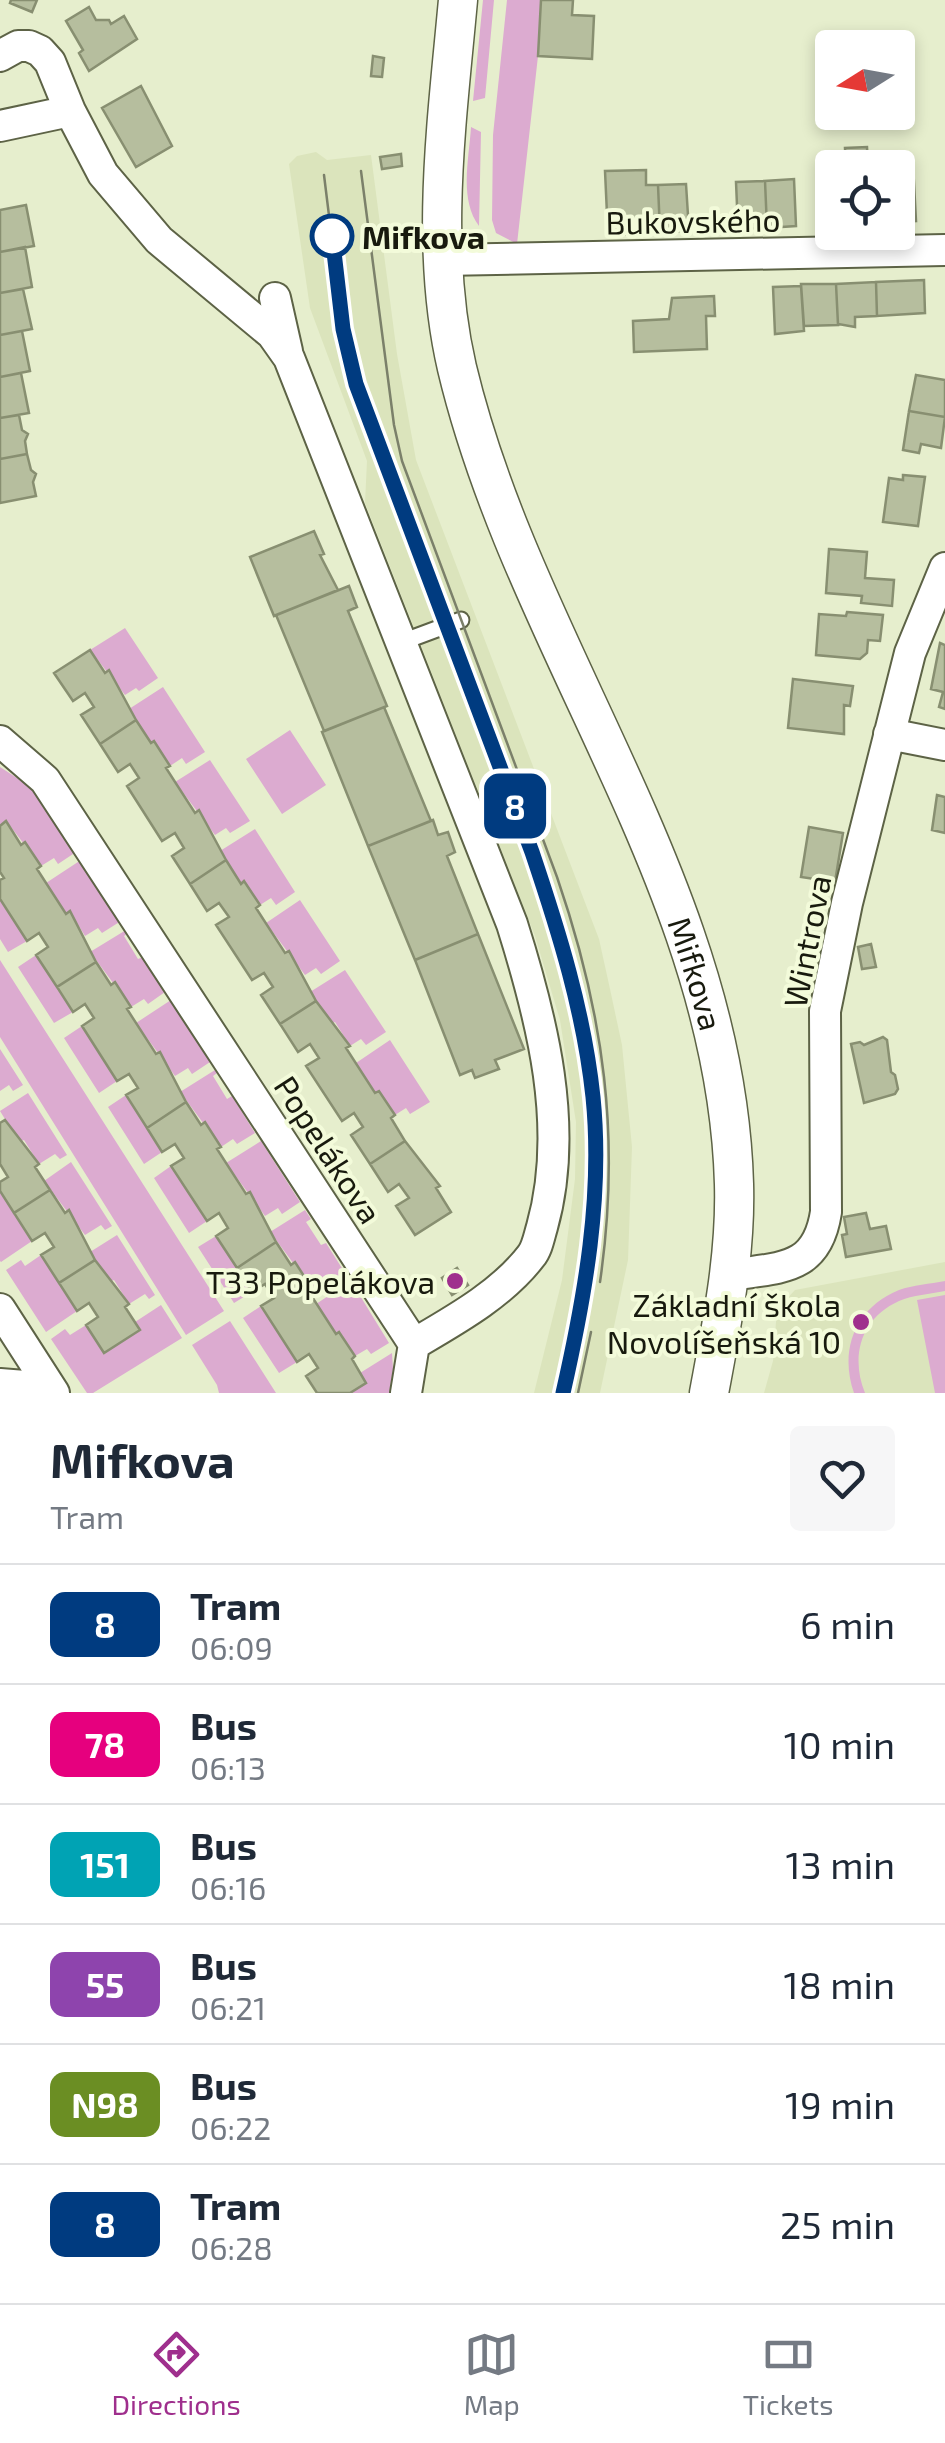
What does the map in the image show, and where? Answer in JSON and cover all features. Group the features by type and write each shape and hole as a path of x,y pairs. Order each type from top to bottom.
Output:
{"street":[{"name":"Mifkova","path":"458,0 447,119 442,260 457,366 484,457 524,560 646,830 693,952 718,1049 734,1185 731,1275 710,1393"},
{"path":"0,56 18,46 40,51 50,62 103,174 159,240 262,325 289,358"},
{"path":"0,126 70,111"},
{"name":"Bukovského","path":"442,260 945,250"},
{"path":"275,298 289,358 502,896 521,952 544,1050 553,1136 548,1207 534,1254 473,1308 414,1344 406,1393"},
{"name":"Wintrova","path":"731,1275 795,1263 813,1250 822,1236 826,1212 825,1012 888,734 910,653 945,568"},
{"path":"888,734 945,745"},
{"name":"Popelákova","path":"0,740 45,780 414,1344"},
{"path":"0,1309 51,1390"},
{"path":"0,1384 51,1390"}],"lane":[{"path":"402,642 461,620"}],"shaded area":[{"path":"483,0 494,0 485,98 473,101"},
{"path":"507,0 541,0 517,244 496,233 492,220 493,135"},
{"path":"471,127 481,132 479,226 467,191"},
{"path":"316,152 327,160 371,155 397,354 416,460 599,939 622,1045 632,1147 628,1260 600,1393 534,1393 562,1280 575,1179 576,1122 560,1020 535,936 365,503 367,461 310,308 289,164 297,156"},
{"path":"125,628 158,678 125,695 90,650"},
{"path":"163,687 205,752 186,764 182,758 170,766 129,709"},
{"path":"290,730 326,785 282,814 246,759"},
{"path":"210,760 250,821 230,833 226,828 215,835 175,782"},
{"path":"0,767 31,787 76,852 58,864 54,858 41,866 7,822 0,825"},
{"path":"255,829 295,892 276,905 271,898 260,905 220,851"},
{"path":"81,860 121,921 102,933 98,928 85,936 46,883"},
{"path":"0,899 27,941 8,952 0,939"},
{"path":"300,900 340,961 321,974 316,968 305,975 266,923"},
{"path":"126,930 124,936 138,959 143,957 165,992 148,1004 144,999 131,1007 90,952"},
{"path":"36,955 73,1012 54,1023 18,967"},
{"path":"0,960 224,1311 186,1335 0,1037"},
{"path":"345,970 386,1032 366,1045 361,1039 350,1046 310,992"},
{"path":"171,1000 210,1062 192,1074 188,1068 175,1076 136,1023"},
{"path":"82,1026 117,1081 99,1093 64,1038"},
{"path":"390,1040 430,1102 410,1114 406,1108 395,1115 356,1063"},
{"path":"0,1049 23,1085 13,1091 9,1085 0,1091"},
{"path":"215,1070 213,1076 227,1099 232,1096 255,1133 237,1144 233,1139 221,1147 180,1092"},
{"path":"28,1093 67,1155 60,1159 55,1154 39,1164 24,1140 19,1142 0,1111"},
{"path":"126,1095 162,1152 144,1164 108,1107"},
{"path":"261,1141 300,1202 282,1214 278,1208 265,1216 226,1163"},
{"path":"71,1162 112,1226 105,1230 101,1225 85,1235 44,1181"},
{"path":"171,1166 207,1221 189,1233 154,1178"},
{"path":"0,1191 32,1241 1,1262 0,1261"},
{"path":"305,1210 311,1219 306,1222 321,1245 326,1243 345,1273 327,1284 323,1279 311,1287 270,1232"},
{"path":"117,1235 155,1295 149,1299 145,1294 129,1304 90,1252"},
{"path":"216,1236 252,1292 234,1303 198,1247"},
{"path":"41,1255 77,1311 46,1332 6,1270 21,1260 25,1266"},
{"name":"Základní škola Novolíšeňská 10","path":"945,1262 945,1393 764,1393 773,1361 777,1309 795,1290"},
{"path":"351,1281 389,1343 371,1354 367,1349 355,1356 316,1304"},
{"path":"945,1281 945,1291 899,1301 876,1317 859,1352 865,1393 854,1393 850,1346 861,1319 899,1290"},
{"path":"945,1295 945,1393 935,1393 917,1300"},
{"path":"161,1305 182,1338 93,1393 87,1393 51,1339 65,1329 70,1335 86,1325 104,1353 139,1331 135,1322"},
{"path":"261,1306 297,1362 279,1373 243,1318"},
{"path":"230,1321 276,1393 219,1393 192,1345"},
{"path":"392,1353 389,1393 350,1393 366,1383 360,1373"}],"building":[{"path":"37,0 32,12 10,3"},
{"path":"541,0 573,0 572,15 594,16 592,59 538,56"},
{"path":"89,7 96,20 109,20 111,24 124,16 137,39 89,71 79,53 83,50 66,21"},
{"path":"373,56 384,58 382,77 371,76"},
{"path":"141,86 172,146 136,167 102,108"},
{"path":"401,154 402,166 382,169 380,157"},
{"path":"646,170 646,185 658,185 660,232 608,236 605,171"},
{"path":"794,179 796,226 767,228 765,181"},
{"path":"765,181 767,228 738,229 736,182"},
{"path":"686,184 689,231 660,232 658,185"},
{"path":"26,205 34,246 0,252 0,210"},
{"path":"25,247 32,287 0,293 0,252"},
{"path":"924,280 925,313 877,316 876,282"},
{"path":"876,282 877,316 855,317 855,327 838,324 836,284"},
{"path":"801,284 836,284 838,325 804,326"},
{"path":"801,286 804,331 775,334 773,287"},
{"path":"23,289 32,329 0,335 0,293"},
{"path":"714,296 715,316 706,316 707,349 634,352 633,321 669,319 672,298"},
{"path":"22,331 30,371 0,377 0,335"},
{"path":"21,373 29,413 0,418 0,377"},
{"path":"916,375 945,380 945,417 909,411"},
{"path":"909,411 945,417 941,448 921,444 919,453 903,450"},
{"path":"19,415 22,430 28,434 27,454 0,459 0,418"},
{"path":"27,454 36,474 36,496 0,503 0,459"},
{"path":"903,475 925,477 918,526 883,522 889,478 903,480"},
{"path":"314,531 324,554 320,555 338,590 274,616 250,557"},
{"path":"829,549 867,552 865,578 894,580 892,606 861,603 862,596 826,593"},
{"path":"349,586 357,607 348,611 387,706 324,731 276,615"},
{"path":"847,612 883,615 880,641 868,640 867,653 860,659 816,655 819,614 846,616"},
{"path":"940,643 945,645 945,709 939,707 943,692 931,689"},
{"path":"90,650 105,673 109,670 136,720 100,744 81,715 94,707 85,693 73,701 54,673"},
{"path":"793,679 853,686 850,706 844,705 844,734 788,728"},
{"path":"384,707 431,821 368,846 322,732"},
{"path":"136,720 170,766 166,768 195,813 199,810 226,860 190,884 172,856 184,848 175,833 162,841 127,786 139,778 130,764 118,772 100,744"},
{"path":"937,795 945,797 945,833 932,830"},
{"path":"433,820 438,835 448,832 455,852 447,856 478,934 415,960 368,846"},
{"path":"6,821 41,866 37,869 66,914 70,911 96,962 57,987 36,955 48,947 39,933 27,941 0,899 0,880 4,878 0,872 0,826"},
{"path":"809,827 843,833 835,882 801,877"},
{"path":"226,860 260,905 256,908 285,953 289,951 316,1001 280,1024 261,995 273,987 264,973 252,980 216,925 229,917 219,903 207,911 190,884"},
{"path":"478,934 524,1049 495,1060 499,1069 475,1078 472,1070 460,1075 415,960"},
{"path":"871,944 876,967 862,969 858,947"},
{"path":"96,962 111,985 115,982 156,1054 160,1052 186,1102 147,1128 126,1095 138,1088 129,1074 117,1081 82,1026 94,1018 85,1004 73,1012 57,987"},
{"path":"316,1001 350,1046 346,1048 375,1093 379,1091 395,1115 391,1118 405,1141 370,1164 351,1135 363,1127 354,1113 342,1121 306,1066 319,1058 310,1044 298,1052 280,1024"},
{"path":"883,1037 887,1040 891,1072 898,1089 895,1094 864,1103 851,1044 864,1045"},
{"path":"186,1102 201,1125 205,1122 246,1194 250,1192 276,1242 237,1268 216,1236 228,1228 219,1213 207,1221 171,1166 184,1158 175,1144 162,1152 147,1128"},
{"path":"5,1120 39,1164 35,1167 50,1190 14,1213 0,1191 0,1182 8,1177 0,1164 0,1123"},
{"path":"405,1141 440,1186 436,1188 451,1212 415,1235 396,1206 409,1198 399,1184 388,1192 370,1164"},
{"path":"50,1190 65,1213 69,1210 95,1260 59,1283 41,1255 54,1247 45,1233 32,1241 14,1213"},
{"path":"866,1213 870,1229 886,1226 891,1249 846,1257 844,1217"},
{"path":"276,1242 291,1265 295,1262 311,1287 307,1289 355,1356 352,1359 366,1383 350,1393 317,1393 306,1376 318,1368 309,1354 297,1362 261,1306 274,1298 265,1284 252,1292 237,1268"},
{"path":"95,1260 129,1304 125,1307 140,1330 104,1353 86,1325 98,1317 89,1303 77,1311 59,1283"},
{"name":"T33 Popelákova","path":"457,1268 468,1285 452,1295 442,1278"}],"tram line":[{"path":"361,171 402,461 557,877 597,1027 609,1177 600,1282"},
{"path":"324,175 343,329 356,384 532,852 565,954 584,1033 593,1101 594,1185 586,1269 562,1393"},
{"name":"8","path":"332,235 349,362 532,852 557,926 580,1015 594,1100 595,1182 584,1291 563,1393"},
{"path":"578,1393 591,1332"}],"place":[{"name":"Mifkova","path":"332,236"},
{"name":"T33 Popelákova","path":"455,1281"},
{"name":"Základní škola Novolíšeňská 10","path":"861,1322"}]}
